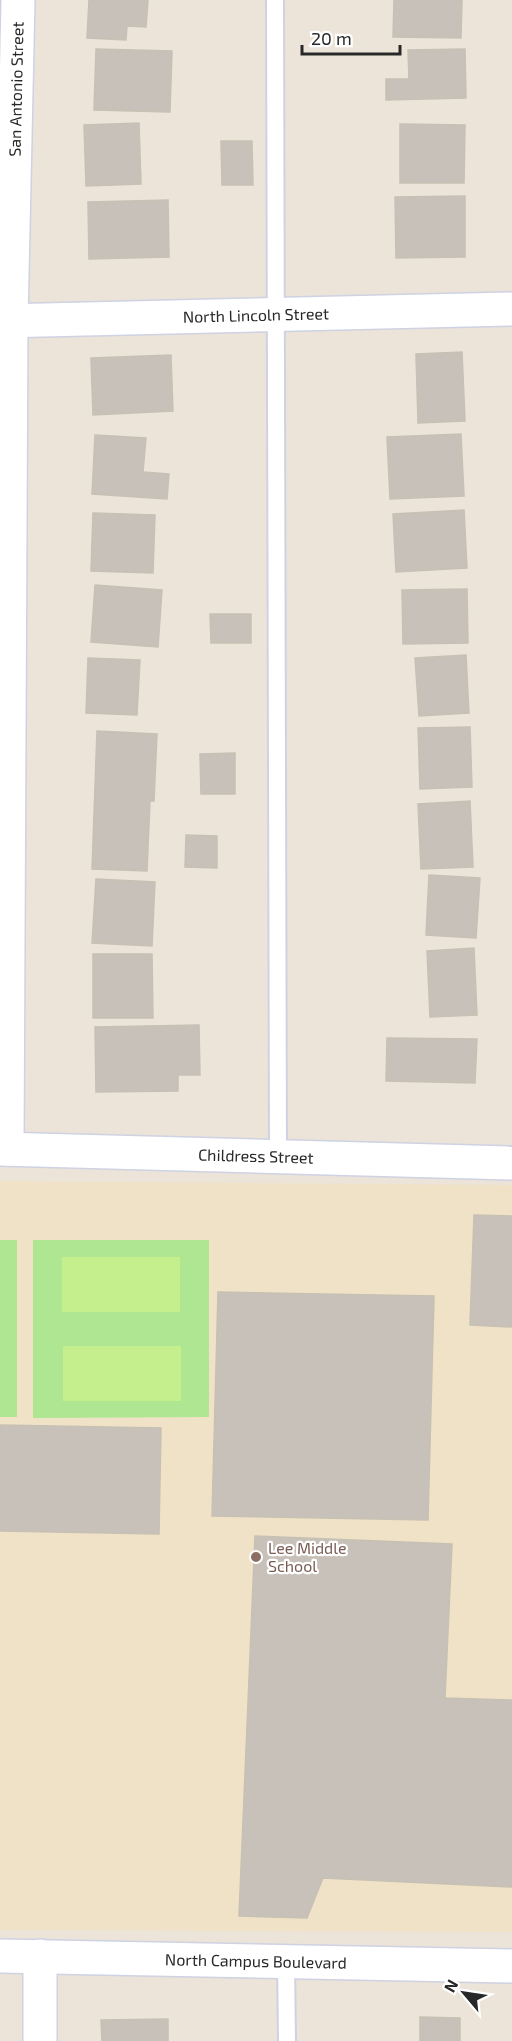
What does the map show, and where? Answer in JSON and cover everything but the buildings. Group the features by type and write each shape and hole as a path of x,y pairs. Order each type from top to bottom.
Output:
{"street":[{"name":"San Antonio Street","path":"4,1149 6,321 18,0"},
{"name":"North Lincoln Street","path":"6,321 512,309"},
{"name":"Childress Street","path":"4,1149 512,1163"},
{"name":"North Campus Boulevard","path":"0,1956 512,1966"},
{"path":"40,1956 40,2041"}],"lane":[{"path":"275,0 278,1157"},
{"path":"286,1961 287,2041"}],"shaded area":[{"name":"Lee Middle School","path":"0,1181 512,1185 512,1932 0,1930"}],"green space":[{"path":"0,1240 17,1240 17,1417 0,1417"},
{"path":"33,1240 209,1240 209,1417 33,1418"},
{"path":"62,1257 180,1257 180,1312 62,1312"},
{"path":"63,1346 181,1346 181,1401 63,1401"}],"place":[{"name":"Lee Middle School","path":"256,1557"}]}
